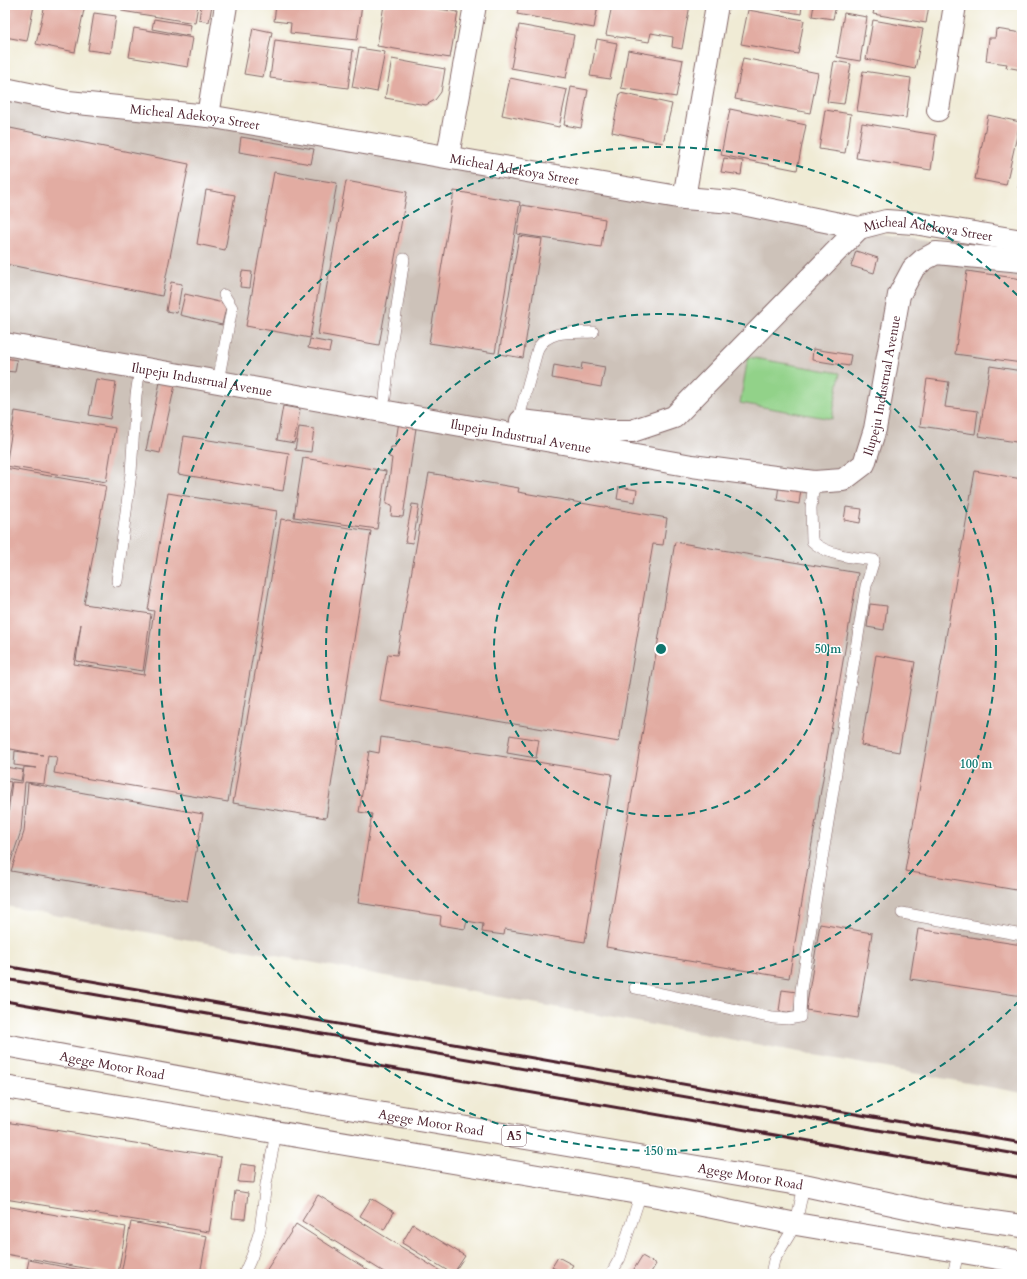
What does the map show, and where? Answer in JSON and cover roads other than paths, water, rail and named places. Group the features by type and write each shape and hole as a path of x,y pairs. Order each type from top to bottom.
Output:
{"main road":[{"path":"208,116 226,5"},
{"path":"448,156 475,5"},
{"path":"684,198 717,5"},
{"path":"938,110 955,5"},
{"name":"Micheal Adekoya Street","path":"5,89 68,102 208,116 448,156 684,198 747,205 859,228 886,221 914,223 1022,241"},
{"name":"Ilupeju Industrual Avenue","path":"5,330 220,371 518,421 608,431 632,431 674,417 859,228"},
{"name":"Micheal Adekoya Street","path":"900,296 913,269 923,260 936,253 1022,261"},
{"name":"Ilupeju Industrual Avenue","path":"5,344 692,466 814,482 843,480 864,464 875,429 900,296"},
{"name":"Agege Motor Road","path":"5,1046 309,1101 804,1185 943,1215 1022,1226"},
{"path":"5,1087 641,1193 796,1224 959,1250 1022,1262"}],"lane":[{"path":"385,398 404,259"},
{"path":"220,371 232,308 224,295"},
{"path":"518,421 538,348 544,339 551,335 593,332"},
{"path":"117,581 131,473 136,395 140,368"},
{"path":"635,988 773,1018 788,1020 800,1017 801,990 866,586 874,560 856,558 818,547 812,541 810,508 814,482"},
{"path":"902,913 1022,935"},
{"path":"244,1274 252,1256 260,1230 266,1184 276,1133"},
{"path":"771,1274 774,1260 796,1224 804,1185"},
{"path":"611,1274 620,1258 641,1193"},
{"path":"953,1274 959,1250"}],"railway":[{"path":"5,966 1022,1143"},
{"path":"5,979 1022,1155"},
{"path":"5,1001 1022,1178"}]}
